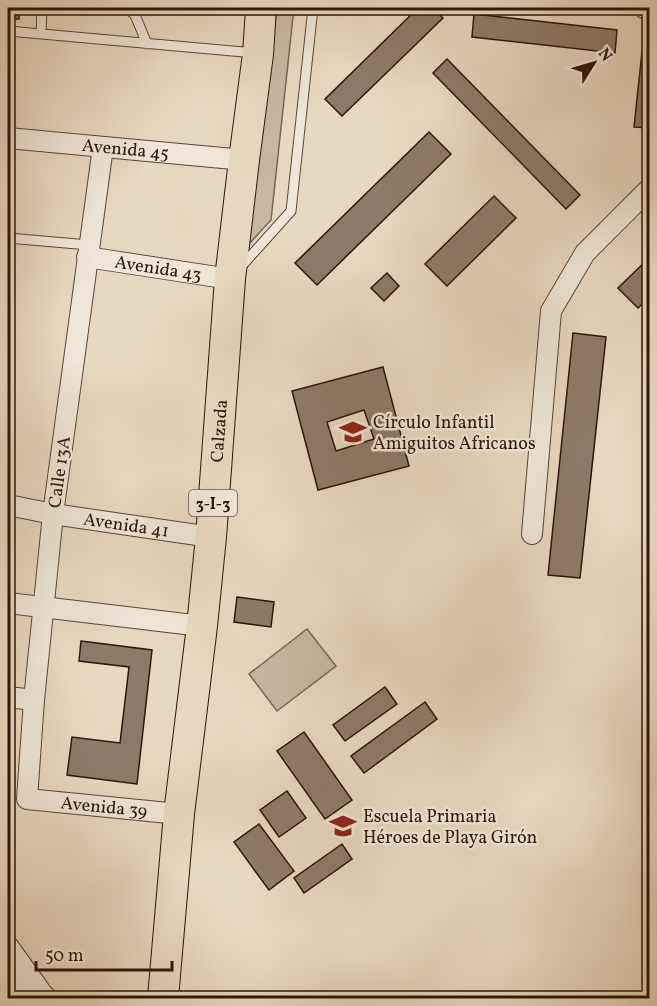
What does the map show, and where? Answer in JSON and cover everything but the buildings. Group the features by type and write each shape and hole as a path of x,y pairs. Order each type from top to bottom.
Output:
{"main road":[{"name":"Calzada","path":"163,999 179,814 211,537 230,279 258,54 261,8"}],"street":[{"path":"644,8 650,8"},
{"name":"Avenida 45","path":"8,138 244,159"},
{"name":"Calle 13A","path":"27,799 34,700 53,514 103,147"},
{"path":"532,534 551,311 585,253 650,188"},
{"name":"Avenida 43","path":"88,251 230,279"},
{"name":"Avenida 41","path":"8,506 211,537"},
{"path":"8,603 202,626"},
{"path":"8,697 34,700"},
{"name":"Avenida 39","path":"27,799 179,814"},
{"path":"8,946 45,998"},
{"path":"8,982 45,998"}],"lane":[{"path":"42,8 42,34"},
{"path":"127,8 135,11 147,44"},
{"path":"230,279 291,211 313,8"},
{"path":"8,31 258,54"},
{"path":"8,238 88,251"}],"shaded area":[{"path":"277,8 294,8 271,220 248,245"},
{"path":"307,629 336,666 277,711 249,674"}],"place":[{"name":"Círculo Infantil Amiguitos Africanos","path":"353,432"},
{"name":"Escuela Primaria Héroes de Playa Girón","path":"343,826"}]}
